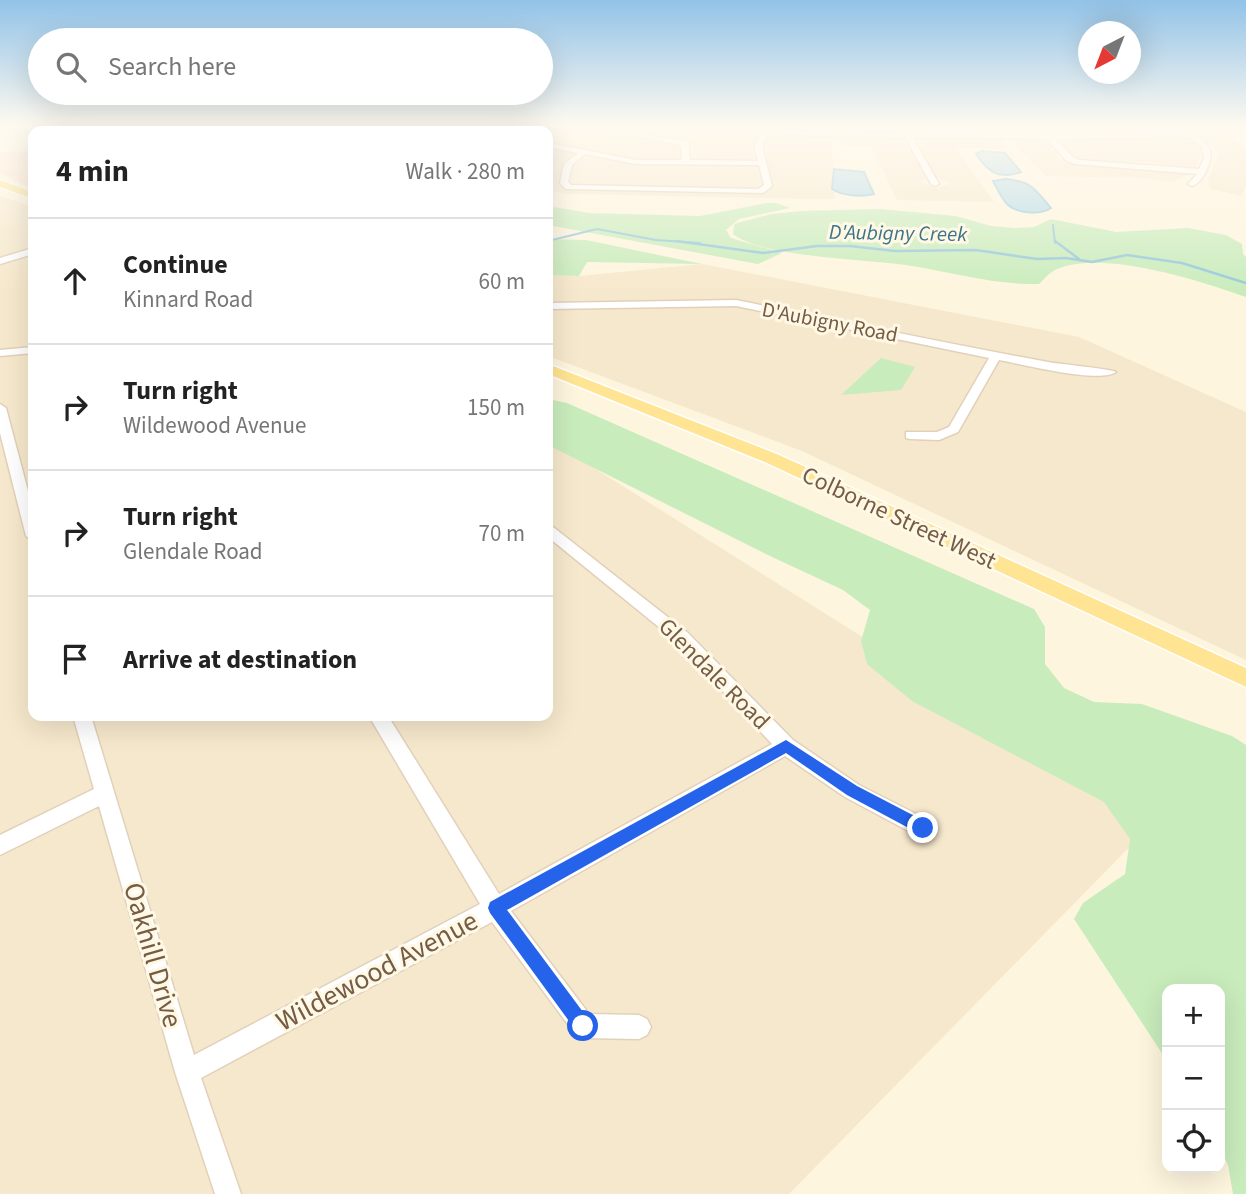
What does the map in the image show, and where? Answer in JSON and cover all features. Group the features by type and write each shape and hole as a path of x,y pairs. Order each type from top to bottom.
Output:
{"main road":[{"path":"0,183 28,194"},
{"path":"0,192 28,202"},
{"name":"Colborne Street West","path":"553,371 773,460 1246,678"}],"street":[{"path":"564,183 569,187 760,191 768,186 767,183"},
{"path":"0,261 28,253"},
{"name":"D'Aubigny Road","path":"553,306 736,303 1082,372 1110,372"},
{"path":"0,353 28,350"},
{"path":"910,435 939,436 954,429 996,356"},
{"path":"0,408 28,517"},
{"name":"Glendale Road","path":"553,534 682,637 786,746 852,791 923,828"},
{"name":"Oakhill Drive","path":"83,721 187,1072 228,1194"},
{"path":"381,721 495,908 583,1026 639,1027"},
{"name":"Wildewood Avenue","path":"187,1072 495,908 767,759 786,746"},
{"path":"0,845 105,793"}],"shaded area":[{"path":"553,183 834,183 835,199 809,199 553,192"},
{"path":"889,183 922,183 936,188 949,184 947,183 980,183 994,202 897,200"},
{"path":"1208,183 1246,183 1242,196 1210,189"},
{"path":"0,196 28,205 28,721 553,721 553,442 1155,821 789,1194 0,1194"},
{"path":"702,264 1079,337 1246,412 1246,660 802,451 553,358 553,275 579,276"}],"green space":[{"path":"766,203 790,208 739,219 726,230 731,238 782,253 758,264 553,226 553,207 589,213 700,216"},
{"path":"880,209 956,216 991,226 1014,228 1034,227 1051,219 1116,232 1188,228 1226,235 1242,244 1246,257 1246,297 1178,276 1123,265 1074,264 1055,270 1039,284 1007,283 912,266 792,253 748,242 733,234 734,225 737,223 772,214"},
{"path":"553,239 586,240 702,264 587,262 579,276 553,275"},
{"path":"881,358 915,367 901,390 841,395"},
{"path":"553,400 567,403 1034,609 1045,627 1045,664 1064,688 1094,702 1142,704 1232,736 1246,745 1246,1194 1233,1194 1225,1159 1225,984 1162,984 1162,1053 1074,919 1083,903 1125,874 1130,839 1104,802 912,701 867,664 861,641 870,610 843,590 553,448"}],"water":[{"path":"833,183 869,183 874,194 853,195 832,189"},
{"path":"994,183 1023,183 1032,187 1051,208 1036,213 1023,212 1012,208"}],"waterway":[{"path":"1053,225 1055,243"},
{"name":"D'Aubigny Creek","path":"553,240 597,229 681,242"},
{"name":"D'Aubigny Creek","path":"676,241 681,242"},
{"path":"1055,241 1079,259"},
{"name":"D'Aubigny Creek","path":"681,242 700,243"},
{"name":"D'Aubigny Creek","path":"681,242 763,253 817,246 850,246 895,251 976,250 1037,259 1066,258 1092,262 1127,255 1182,263 1246,283"}],"route":[{"path":"583,1026 495,908 767,759 786,746 852,791 923,828"}]}
